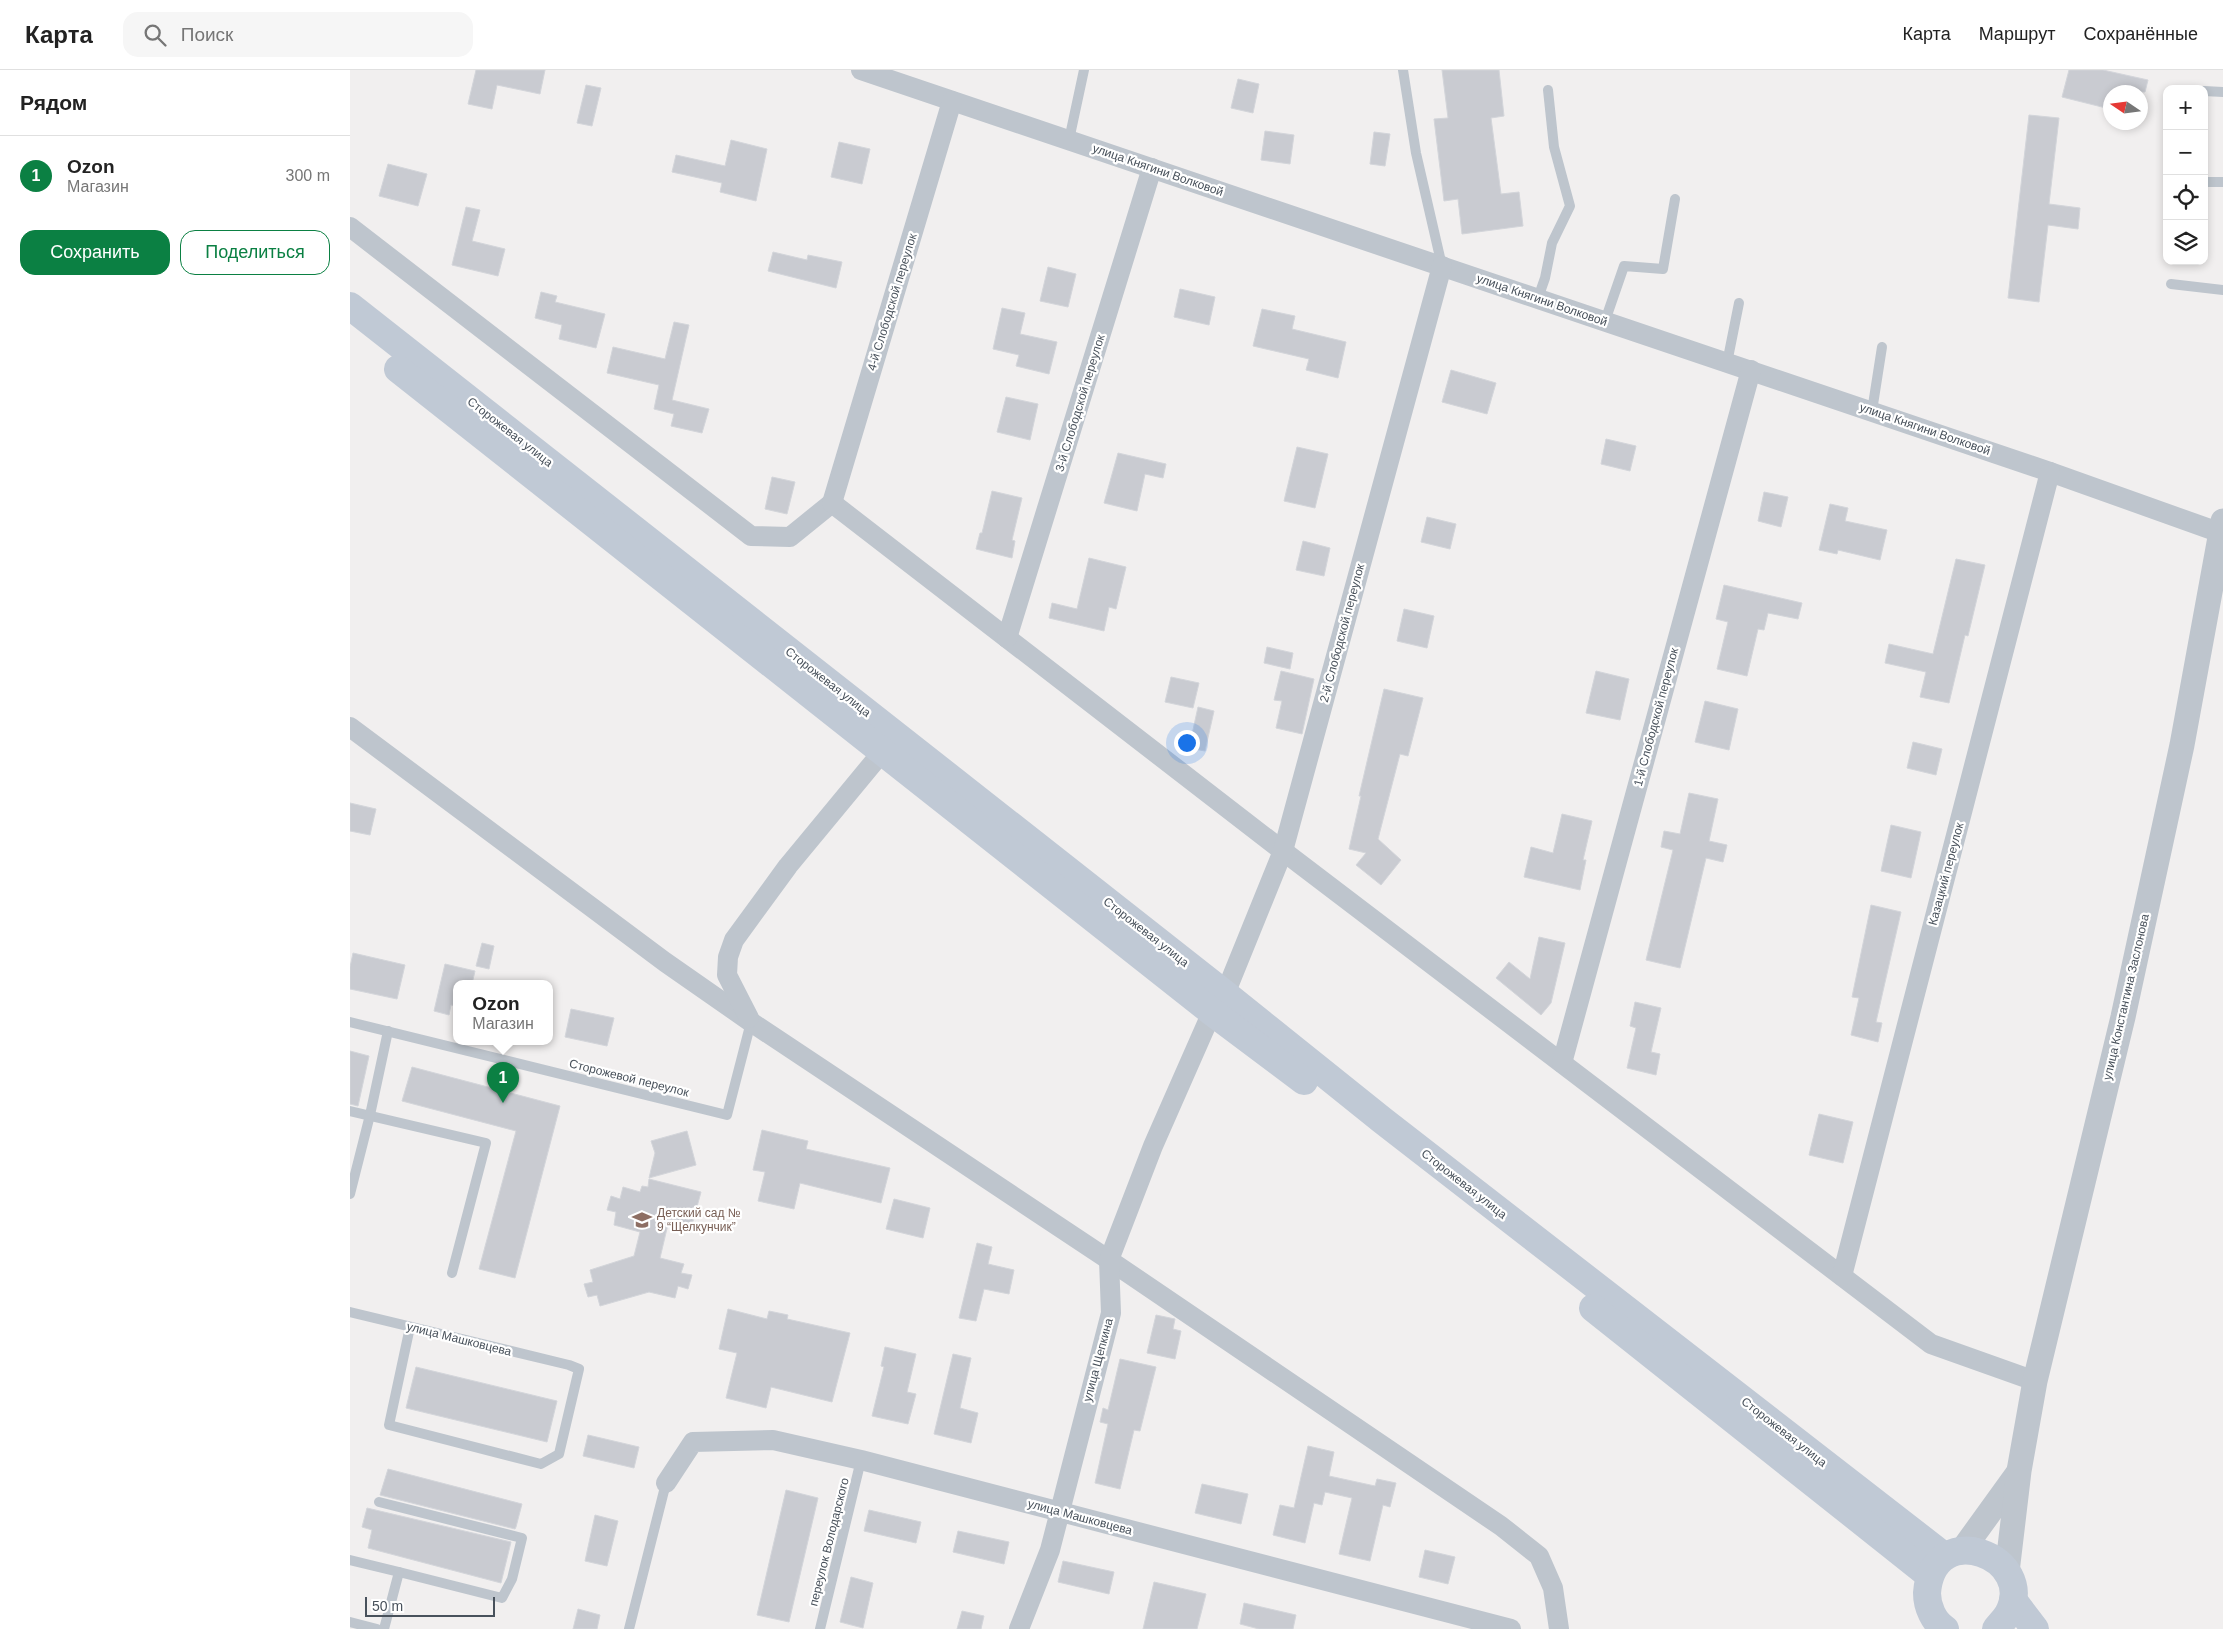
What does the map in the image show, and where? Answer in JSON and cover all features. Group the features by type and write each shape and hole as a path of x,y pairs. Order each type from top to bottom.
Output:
{"main road":[{"name":"Сторожевая улица","path":"350,306 1219,1003"},
{"name":"Сторожевая улица","path":"350,330 883,751 1219,1003 1390,1126 1940,1570"},
{"path":"1945,1629 1931,1613 1940,1570 1980,1552 1993,1558 2008,1572 2012,1587 2013,1600 2008,1614 1996,1629"},
{"path":"2013,1600 2035,1629"}],"street":[{"name":"улица Княгини Волковой","path":"862,70 2050,472 2222,527"},
{"name":"4-й Слободской переулок","path":"832,503 952,101"},
{"name":"3-й Слободской переулок","path":"1008,638 1152,168"},
{"path":"350,227 751,536 790,537 832,503 1283,851 1931,1344 2035,1381"},
{"name":"2-й Слободской переулок","path":"1219,1003 1283,851 1442,266"},
{"name":"1-й Слободской переулок","path":"1562,1063 1751,370"},
{"name":"Казацкий переулок","path":"1842,1276 2050,472"},
{"name":"улица Константина Заслонова","path":"2008,1572 2019,1471 2035,1381 2123,1017 2182,745 2222,527"},
{"path":"350,727 664,962 1109,1260 1501,1526 1539,1556 1553,1588 1560,1629"},
{"path":"751,1022 726,975 728,957 734,940 788,866 883,751"},
{"name":"улица Щепкина","path":"1019,1629 1050,1550 1111,1313 1109,1260 1153,1146 1219,1003"},
{"name":"улица Машковцева","path":"666,1483 693,1442 773,1440 861,1460 1510,1629"},
{"path":"1931,1629 1940,1570 2019,1471"}],"lane":[{"path":"1069,140 1084,70"},
{"path":"1403,70 1416,153 1442,266"},
{"path":"1538,298 1545,278 1552,243 1570,206 1554,148 1548,90"},
{"path":"2208,91 2223,92"},
{"path":"2208,182 2223,182"},
{"path":"1605,321 1624,266 1663,269 1675,199"},
{"path":"2171,284 2223,290"},
{"path":"1728,363 1739,303"},
{"path":"1872,411 1882,347"},
{"name":"Сторожевой переулок","path":"350,1022 726,1115 751,1022"},
{"path":"350,1194 370,1115 388,1031"},
{"path":"350,1111 486,1143 452,1273"},
{"name":"улица Машковцева","path":"350,1312 410,1326 569,1365 578,1369 559,1454 541,1464 389,1424 410,1326"},
{"name":"переулок Володарского","path":"820,1629 861,1460"},
{"path":"629,1629 666,1483"},
{"path":"350,1560 502,1598 512,1579 522,1538 379,1502"},
{"path":"384,1629 399,1572"},
{"path":"350,1622 377,1629"}],"building":[{"path":"476,70 545,70 540,94 497,85 492,109 468,104"},
{"path":"1442,70 1499,70 1504,116 1491,118 1501,194 1519,192 1523,226 1462,234 1458,199 1444,201 1434,119 1448,118"},
{"path":"2069,70 2103,70 2148,80 2147,85 2103,85 2103,107 2062,97"},
{"path":"1238,79 1259,84 1253,113 1231,108"},
{"path":"586,85 601,88 592,126 577,123"},
{"path":"2029,115 2059,118 2049,204 2080,208 2078,229 2048,225 2039,302 2008,298"},
{"path":"1265,131 1294,135 1290,164 1261,160"},
{"path":"1374,132 1390,134 1385,166 1370,164"},
{"path":"731,140 767,149 756,201 720,192 722,183 672,172 676,155 725,166"},
{"path":"839,142 870,149 862,184 831,177"},
{"path":"388,164 427,174 418,206 379,196"},
{"path":"466,207 480,210 472,241 505,249 498,276 452,265"},
{"path":"773,252 807,260 808,255 842,262 836,288 768,271"},
{"path":"1048,267 1076,274 1068,307 1040,301"},
{"path":"1180,289 1215,297 1209,325 1174,317"},
{"path":"541,292 557,296 555,302 605,314 596,348 559,339 562,325 535,318"},
{"path":"1002,308 1025,313 1020,334 1057,342 1049,374 1016,366 1019,355 993,349"},
{"path":"1262,309 1295,316 1292,329 1346,342 1338,378 1306,370 1309,359 1253,346"},
{"path":"674,322 689,325 672,400 709,409 702,433 671,426 674,414 654,409 659,385 607,373 613,347 665,359"},
{"path":"1451,370 1496,383 1487,414 1442,402"},
{"path":"1006,397 1038,404 1030,440 997,432"},
{"path":"1606,439 1636,446 1630,471 1601,464"},
{"path":"1297,447 1328,454 1315,508 1284,501"},
{"path":"1118,453 1166,464 1163,478 1145,474 1137,511 1104,503"},
{"path":"772,477 795,482 787,514 765,509"},
{"path":"992,491 1022,498 1012,540 1015,541 1012,558 976,549 980,533 982,533"},
{"path":"1764,492 1788,497 1781,527 1758,521"},
{"path":"1830,504 1848,508 1845,521 1887,530 1880,560 1838,550 1837,554 1819,550"},
{"path":"1427,517 1456,524 1450,549 1421,542"},
{"path":"1303,541 1330,548 1324,576 1296,570"},
{"path":"1089,558 1126,567 1116,609 1109,607 1104,631 1049,618 1052,603 1077,609"},
{"path":"1956,559 1985,565 1968,636 1965,635 1949,703 1920,697 1926,672 1885,663 1889,644 1933,654"},
{"path":"1724,585 1802,603 1798,619 1768,613 1764,630 1758,629 1747,676 1717,669 1728,622 1716,619"},
{"path":"1404,609 1434,616 1427,648 1397,641"},
{"path":"1267,647 1293,653 1290,669 1264,663"},
{"path":"1281,671 1314,679 1302,734 1276,728 1282,701 1274,700"},
{"path":"1596,671 1629,679 1620,720 1586,713"},
{"path":"1171,677 1199,683 1193,708 1165,702"},
{"path":"1384,689 1423,698 1408,756 1400,754 1378,839 1401,860 1381,885 1356,865 1366,853 1349,849 1361,796 1359,796"},
{"path":"1705,701 1738,709 1729,750 1695,742"},
{"path":"1198,707 1214,711 1205,751 1189,748"},
{"path":"1913,742 1942,749 1936,775 1907,768"},
{"path":"1689,793 1718,799 1709,841 1727,845 1723,862 1706,858 1680,968 1646,960 1673,850 1661,847 1664,831 1680,834"},
{"path":"350,803 376,809 370,835 350,831"},
{"path":"1562,814 1592,821 1583,860 1586,860 1580,890 1524,877 1531,847 1553,853"},
{"path":"1891,825 1921,832 1911,878 1881,871"},
{"path":"1871,905 1901,912 1876,1022 1882,1023 1878,1042 1851,1035 1859,998 1852,997"},
{"path":"1539,937 1565,943 1551,1003 1541,1015 1496,978 1509,962 1530,979"},
{"path":"482,943 494,946 489,969 476,966"},
{"path":"353,953 405,965 397,999 350,989 350,967"},
{"path":"445,964 475,971 473,980 453,980 453,1005 451,1005 449,1015 434,1011"},
{"path":"1635,1002 1661,1008 1651,1052 1660,1054 1656,1075 1627,1068 1636,1028 1630,1026"},
{"path":"571,1009 614,1018 607,1046 565,1037"},
{"path":"350,1051 369,1056 358,1106 350,1104"},
{"path":"412,1067 560,1106 515,1278 479,1269 516,1131 402,1101"},
{"path":"1819,1114 1853,1122 1843,1163 1809,1155"},
{"path":"762,1130 808,1141 806,1149 890,1168 881,1203 800,1183 794,1209 758,1201 765,1172 753,1170"},
{"path":"687,1131 696,1165 649,1178 655,1153 651,1141"},
{"path":"649,1179 701,1192 692,1225 669,1220 660,1258 684,1264 681,1273 692,1275 688,1289 678,1286 675,1298 649,1292 600,1306 597,1295 588,1297 584,1284 593,1282 590,1270 634,1256 640,1232 614,1225 616,1212 607,1210 611,1196 620,1199 623,1187 640,1192 642,1186 648,1187"},
{"path":"894,1199 930,1208 923,1238 886,1229"},
{"path":"977,1243 992,1247 988,1264 1014,1270 1009,1294 984,1289 976,1321 959,1318"},
{"path":"728,1309 767,1319 769,1311 788,1315 787,1319 850,1333 832,1402 771,1387 766,1408 726,1398 737,1353 719,1349"},
{"path":"1156,1315 1175,1319 1173,1329 1181,1331 1175,1359 1147,1353"},
{"path":"885,1347 916,1354 907,1392 916,1394 908,1424 872,1416 884,1367 881,1366"},
{"path":"953,1354 971,1358 960,1408 978,1413 971,1443 934,1434"},
{"path":"1120,1359 1156,1367 1140,1431 1134,1430 1120,1489 1095,1483 1108,1424 1100,1422 1103,1408 1108,1410"},
{"path":"416,1367 557,1401 547,1442 406,1408"},
{"path":"588,1435 639,1447 634,1468 583,1456"},
{"path":"1308,1446 1334,1452 1329,1476 1375,1486 1377,1479 1396,1483 1390,1507 1383,1505 1370,1561 1339,1554 1352,1498 1325,1492 1322,1505 1314,1503 1305,1543 1273,1535 1280,1505 1294,1508"},
{"path":"388,1469 522,1504 516,1527 515,1529 380,1495"},
{"path":"1202,1484 1248,1494 1241,1524 1195,1513"},
{"path":"786,1490 818,1498 789,1622 757,1615"},
{"path":"367,1508 511,1542 501,1583 368,1548 372,1530 362,1527"},
{"path":"869,1510 921,1522 916,1543 864,1531"},
{"path":"595,1515 618,1521 607,1566 585,1561"},
{"path":"958,1531 1009,1542 1004,1564 953,1552"},
{"path":"1425,1550 1455,1557 1448,1584 1419,1577"},
{"path":"1063,1561 1114,1572 1109,1594 1058,1582"},
{"path":"851,1577 873,1583 863,1628 840,1622"},
{"path":"1154,1582 1206,1594 1197,1629 1143,1629"},
{"path":"1244,1603 1296,1615 1293,1629 1259,1629 1240,1624"},
{"path":"578,1609 600,1615 597,1629 573,1629"},
{"path":"962,1611 984,1616 981,1629 957,1629"}],"place":[{"name":"Ozon","path":"503,1103"},
{"name":"Детский сад № 9 “Щелкунчик”","path":"642,1220"}]}
